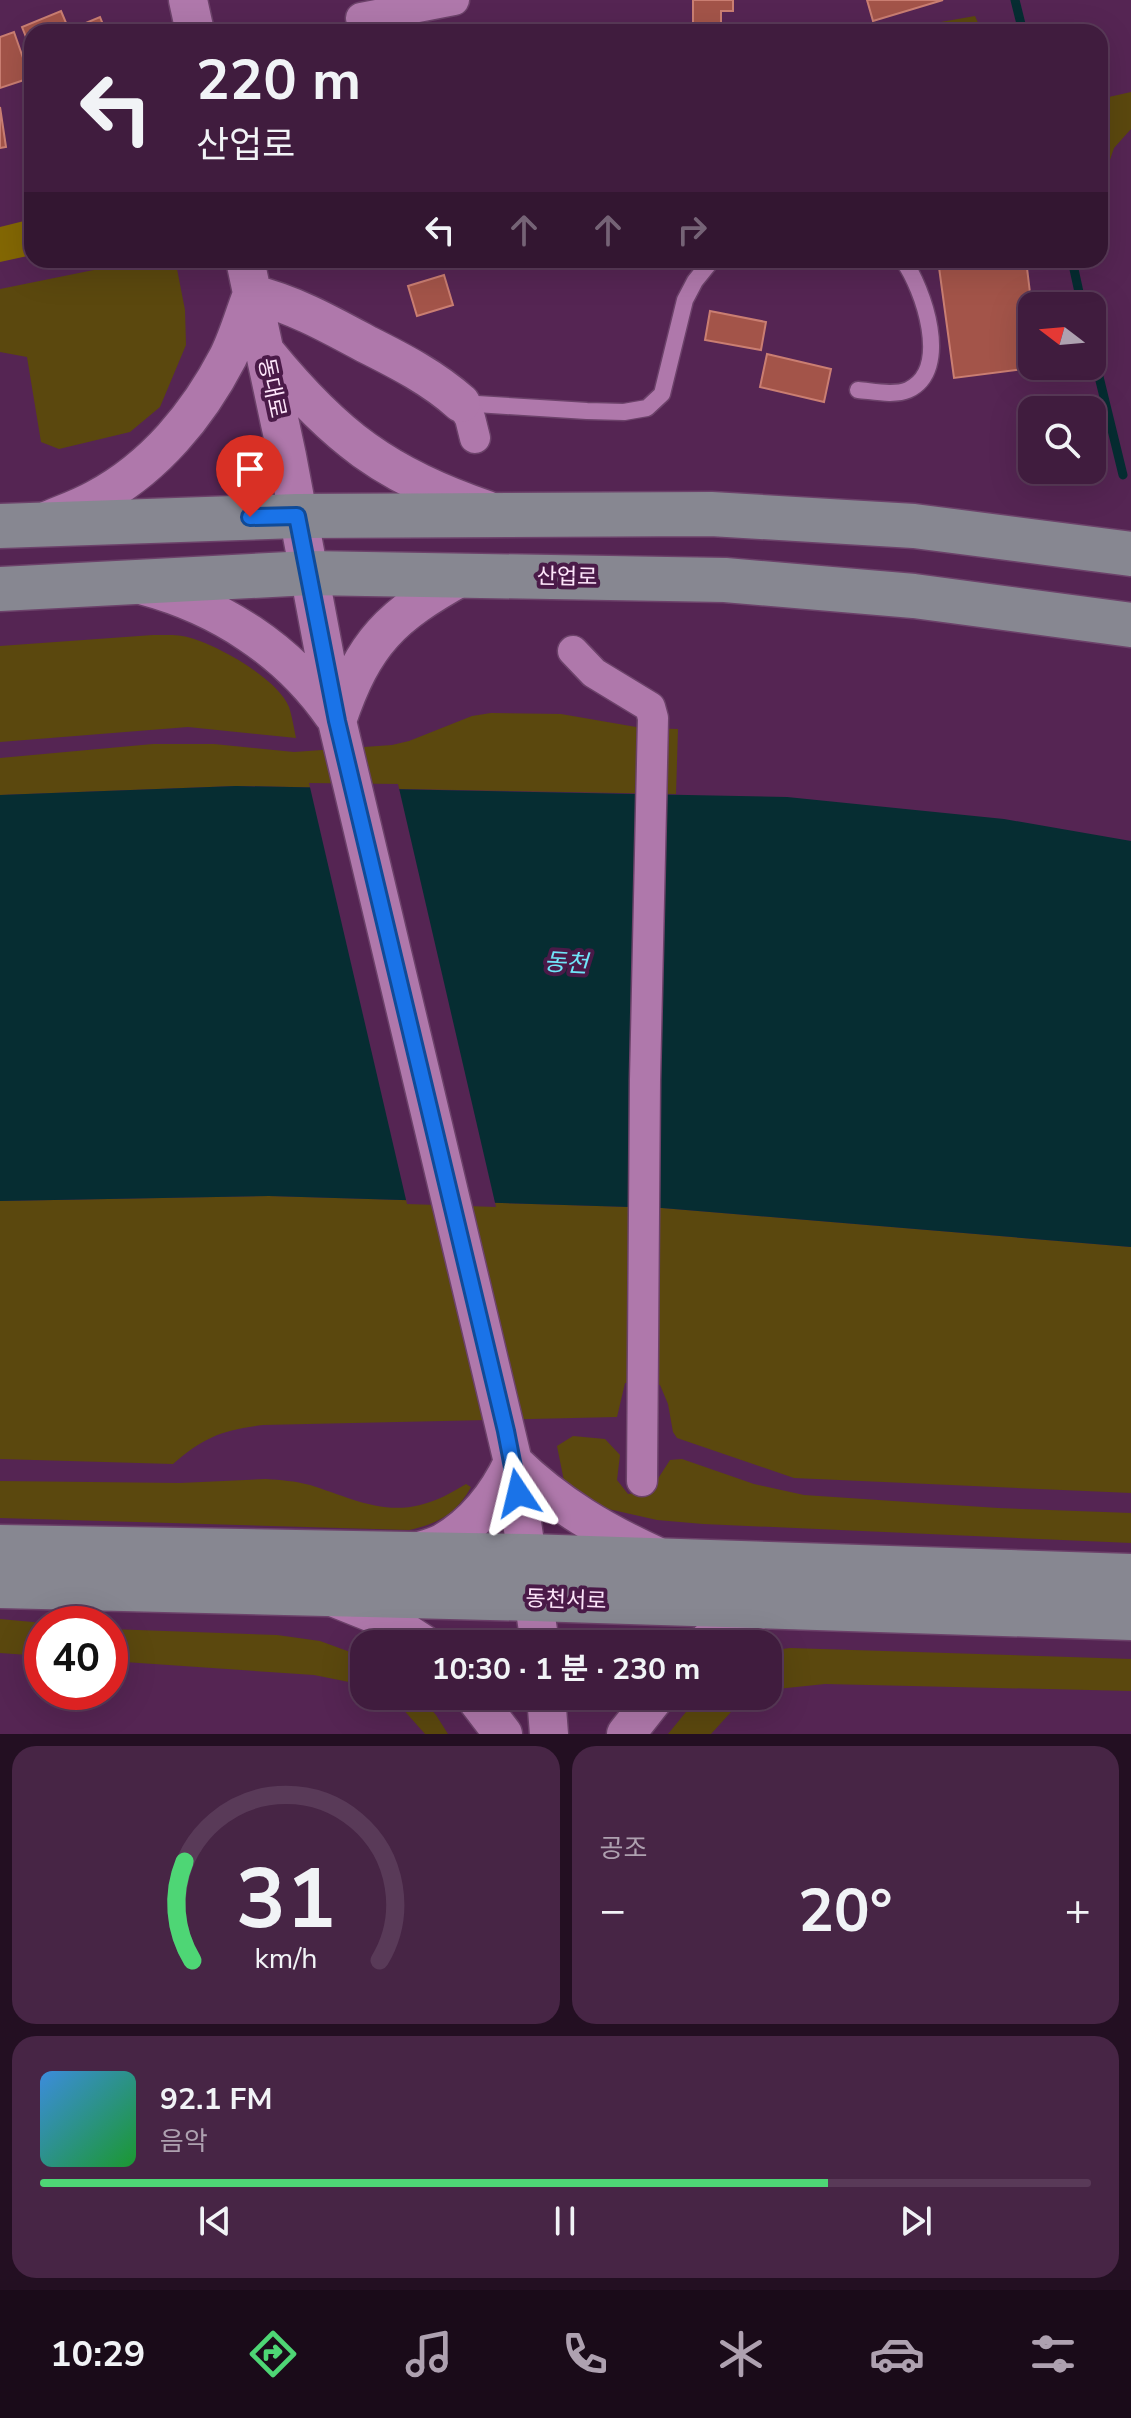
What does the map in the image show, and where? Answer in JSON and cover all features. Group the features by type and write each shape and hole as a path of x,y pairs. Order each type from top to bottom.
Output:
{"main road":[{"path":"19,525 297,516 711,514 914,526 1131,554"},
{"name":"산업로","path":"0,589 309,573 725,580 914,596 1131,625"},
{"name":"동천서로","path":"0,1547 528,1556 1131,1576"},
{"name":"동천서로","path":"0,1586 1131,1618"}],"street":[{"path":"188,0 193,24"},
{"path":"361,18 454,0"},
{"path":"19,525 96,499 139,471 176,436 199,406 229,356 248,277 274,299 315,316 423,374 461,403 470,418 475,438"},
{"name":"동대로","path":"248,277 337,721 513,1462 538,1630"},
{"path":"264,349 295,388 328,422 369,454 410,480 501,515"},
{"path":"337,721 350,682 366,653 402,614 463,576"},
{"path":"130,582 186,599 241,628 297,671 337,721"},
{"path":"573,651 594,673 650,707 653,718 645,1080 642,1481"},
{"path":"409,1554 443,1543 476,1517 501,1488 513,1462 541,1489 582,1518 667,1560"},
{"path":"325,1594 380,1616 402,1630"},
{"path":"722,1630 764,1607"},
{"path":"485,1710 503,1734"},
{"path":"547,1710 549,1734"},
{"path":"626,1734 645,1710"}],"lane":[{"path":"461,403 624,412 647,408 662,394 685,300 706,268"},
{"path":"858,390 900,392 910,389 926,369 931,352 925,303 908,268"}],"shaded area":[{"path":"975,16 978,24 929,24"},
{"path":"1131,92 1131,129 1114,148 1108,166 1108,97"},
{"path":"24,221 24,257 0,262 0,227"},
{"path":"104,268 177,269 185,310 186,345 160,407 130,432 59,449 41,442 27,357 0,352 0,289"},
{"path":"153,635 182,636 203,642 261,675 283,696 289,707 296,738 188,727 0,742 0,646"},
{"path":"491,713 561,714 642,728 678,729 676,794 236,786 0,795 0,758 153,744 214,744 294,752 392,745 472,716"},
{"path":"269,1196 662,1208 1131,1247 1131,1493 794,1478 677,1438 660,1385 625,1383 617,1417 263,1425 214,1436 173,1464 0,1459 0,1201"},
{"path":"573,1436 605,1439 620,1455 617,1480 628,1494 650,1491 670,1460 682,1459 754,1484 804,1495 1131,1513 1131,1543 657,1520 595,1506 565,1486 557,1446"},
{"path":"266,1479 304,1484 391,1508 420,1505 466,1484 471,1487 446,1516 409,1530 0,1518 0,1481 180,1483"},
{"path":"0,1619 24,1621 24,1655 0,1653"},
{"path":"128,1630 277,1635 320,1641 350,1652 350,1682 314,1675 128,1662"},
{"path":"782,1649 1131,1659 1131,1691 825,1684 782,1688"},
{"path":"404,1710 432,1710 448,1734 425,1734"},
{"path":"688,1710 735,1710 711,1734 668,1734"}],"water":[{"name":"동천","path":"236,786 787,797 1004,819 1131,841 1131,1247 662,1208 269,1196 0,1201 0,795"}],"pier":[{"path":"309,783 398,784 496,1207 407,1204"}],"building":[{"path":"693,0 733,0 733,11 721,11 721,24 693,24"},
{"path":"867,0 943,0 873,21"},
{"path":"61,11 66,24 29,24"},
{"path":"100,17 103,24 83,24"},
{"path":"14,32 24,61 24,80 0,88 0,37"},
{"path":"0,107 6,147 0,148"},
{"path":"939,268 1027,268 1030,292 1018,292 1018,370 954,378"},
{"path":"444,275 453,305 417,316 408,286"},
{"path":"710,311 766,322 761,350 705,340"},
{"path":"767,354 831,369 824,402 760,387"}],"waterway":[{"path":"1015,0 1021,24"},
{"path":"1074,268 1079,292"},
{"path":"1100,380 1123,475"}],"route":[{"path":"250,517 297,516 337,721 506,1431 518,1493"}]}
